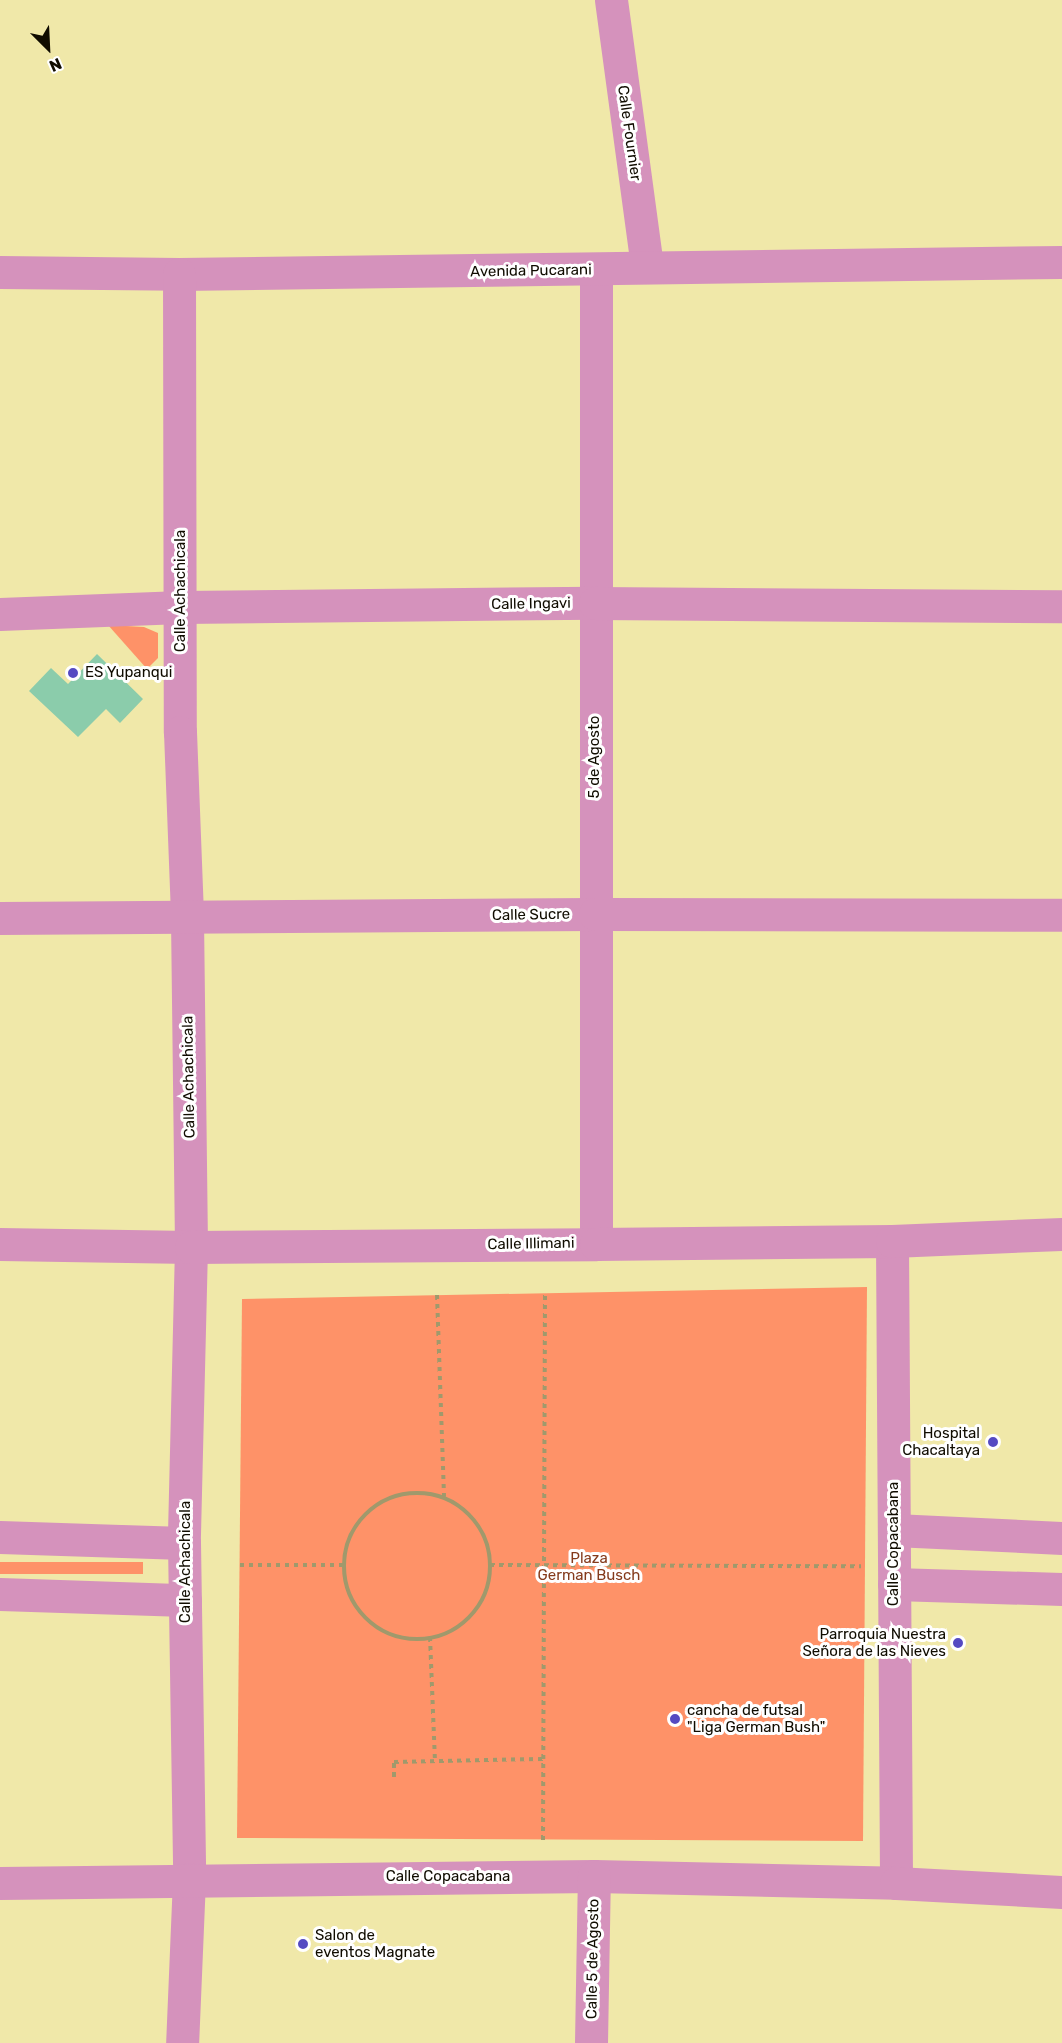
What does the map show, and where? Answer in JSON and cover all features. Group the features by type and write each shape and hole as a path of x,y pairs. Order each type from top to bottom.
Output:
{"street":[{"name":"Calle Fournier","path":"610,0 648,267"},
{"name":"Avenida Pucarani","path":"0,272 179,274 1062,262"},
{"name":"5 de Agosto","path":"596,270 596,1244"},
{"name":"Calle Achachicala","path":"179,274 180,732 187,918 191,1247 184,1543 189,1879 182,2043"},
{"name":"Calle Ingavi","path":"0,614 181,607 596,603 1062,606"},
{"name":"Calle Sucre","path":"0,918 596,914 1062,915"},
{"name":"Calle Illimani","path":"0,1244 191,1247 596,1244 892,1241 1062,1234"},
{"name":"Calle Copacabana","path":"892,1241 896,1883"},
{"path":"894,1530 1062,1538"},
{"path":"0,1537 184,1543"},
{"path":"894,1584 1062,1589"},
{"path":"0,1594 185,1600"},
{"name":"Calle Copacabana","path":"0,1883 594,1876 896,1883 1062,1892"},
{"name":"Calle 5 de Agosto","path":"591,2043 594,1876"}],"path":[{"path":"543,1840 545,1293"},
{"path":"437,1295 444,1497"},
{"path":"419,1492 444,1497 466,1510 483,1530 491,1553 490,1579 481,1603 465,1622 442,1635 417,1639 394,1636 374,1625 357,1609 347,1588 343,1565 347,1542 358,1521 375,1505 396,1495 419,1492"},
{"path":"240,1564 343,1565"},
{"path":"490,1565 543,1567 865,1566"},
{"path":"430,1637 435,1761"},
{"path":"394,1777 394,1762 543,1759"}],"green space":[{"path":"108,625 144,627 158,633 158,658 147,669"},
{"name":"Plaza German Busch","path":"867,1287 863,1841 237,1838 242,1299"},
{"path":"0,1562 143,1562 143,1574 0,1574"}],"building":[{"path":"97,654 143,699 120,723 106,709 78,737 29,691 51,668 68,684"}],"place":[{"name":"ES Yupanqui","path":"73,673"},
{"name":"Hospital Chacaltaya","path":"993,1442"},
{"name":"Parroquia Nuestra Señora de las Nieves","path":"958,1643"},
{"name":"cancha de futsal \"Liga German Bush\"","path":"675,1719"},
{"name":"Salon de eventos Magnate","path":"303,1944"}]}
